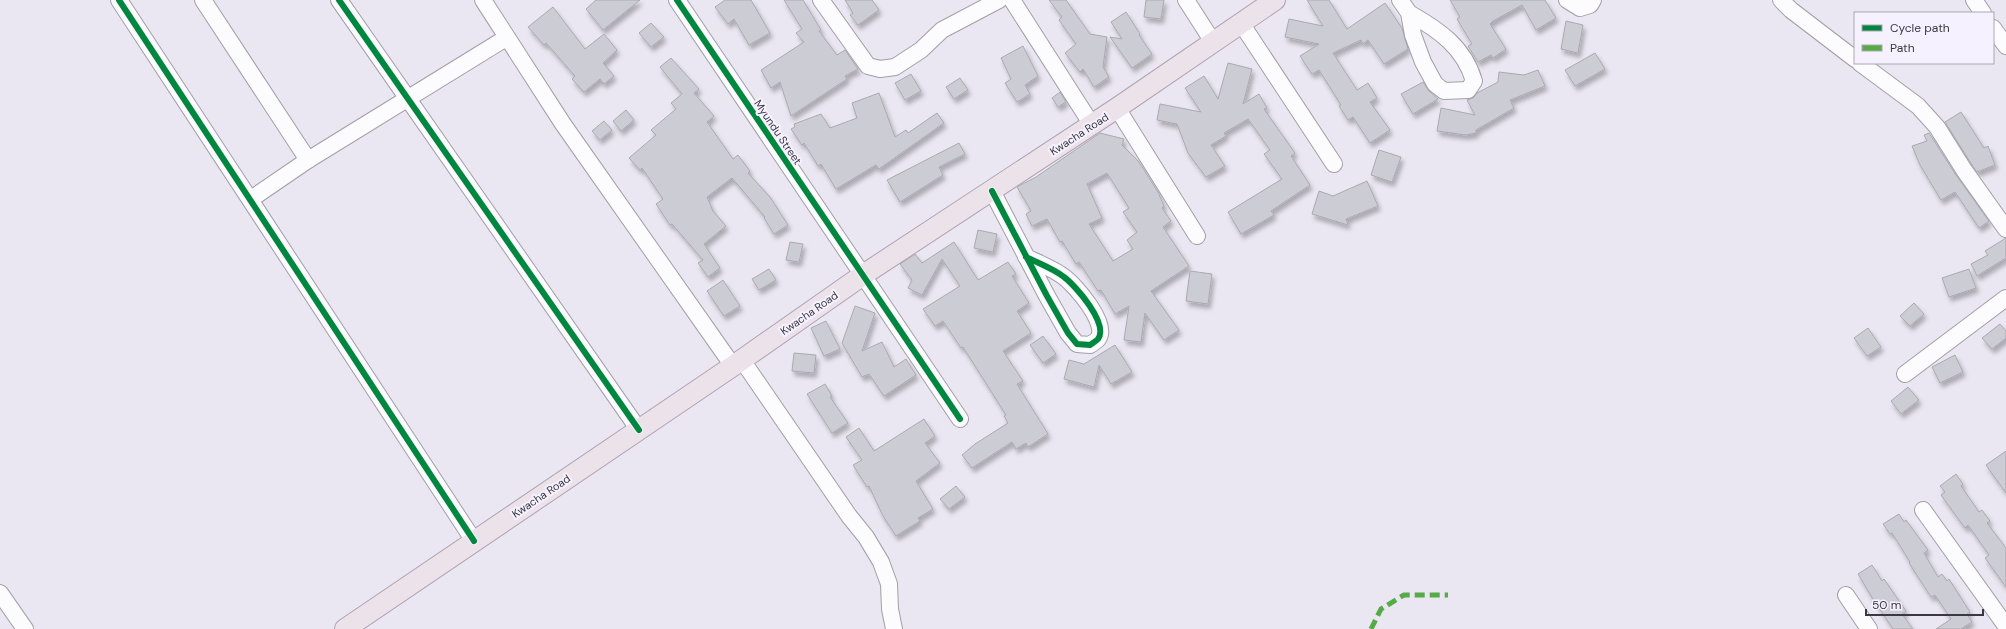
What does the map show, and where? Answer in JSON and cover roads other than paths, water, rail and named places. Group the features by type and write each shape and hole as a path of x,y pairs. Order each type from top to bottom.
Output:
{"main road":[{"name":"Kwacha Road","path":"345,629 639,430 863,275 1092,125 1275,0"}],"street":[{"path":"119,0 474,541"},
{"path":"203,0 308,160"},
{"path":"339,0 639,430"},
{"path":"483,0 506,38 563,124 849,516 866,536 881,562 889,584 890,609 894,629"},
{"name":"Myundu Street","path":"677,0 960,419"},
{"path":"821,0 868,66 880,69 895,67 921,50 942,30 999,0"},
{"path":"1012,0 1092,125"},
{"path":"1186,0 1213,42"},
{"path":"1567,0 1580,8 1590,5 1593,0"},
{"path":"1781,0 1791,10 1854,58"},
{"path":"1974,0 1982,12"},
{"path":"1405,6 1436,28 1455,47 1470,67 1474,81 1468,90 1444,91 1435,84 1423,62 1413,35 1405,6"},
{"path":"1241,23 1334,164"},
{"path":"1994,29 2006,46"},
{"path":"251,199 308,160 506,38"},
{"path":"1861,64 1918,106 1937,127 1964,170 2006,229"},
{"path":"1117,108 1198,236"},
{"path":"992,191 1026,257 1068,333 1077,344 1090,345 1098,338 1100,330 1094,312 1064,277 1026,257"},
{"path":"1905,374 2006,298"},
{"path":"1923,510 2005,627"},
{"path":"0,593 25,629"},
{"path":"1846,595 1869,629"}]}
